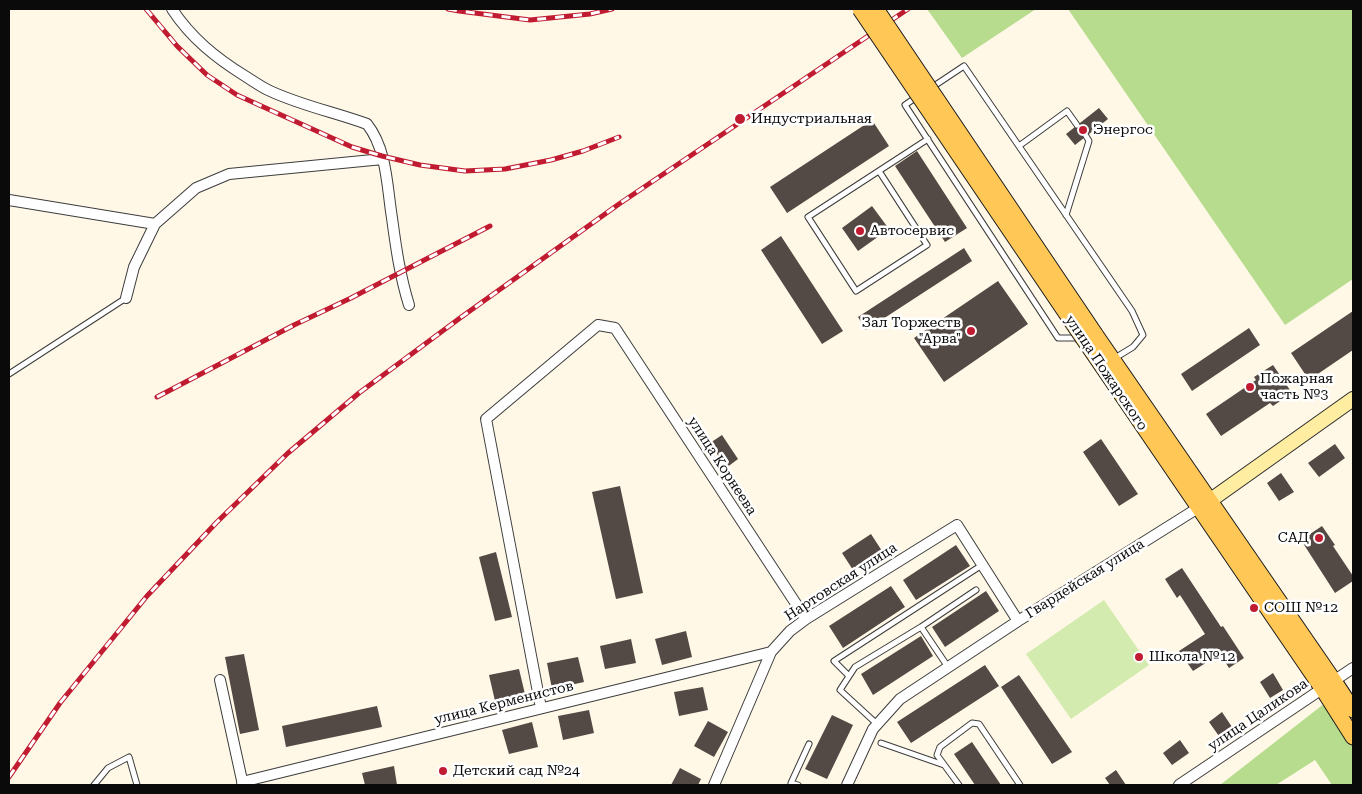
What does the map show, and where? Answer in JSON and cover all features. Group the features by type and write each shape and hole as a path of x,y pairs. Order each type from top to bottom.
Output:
{"main road":[{"name":"улица Пожарского","path":"860,9 1089,336 1328,684 1353,737"},
{"name":"улица Пожарского","path":"876,9 1089,336 1113,360 1204,504"},
{"name":"улица Пожарского","path":"1328,684 1353,710"}],"street":[{"path":"172,9 181,23 205,48 267,90 367,124 374,133 383,160 397,254 409,305"},
{"path":"126,298 134,268 155,224 196,188 230,174 383,160"},
{"path":"9,200 155,224"},
{"name":"улица Корнеева","path":"541,708 486,419 598,325 615,328 806,619"},
{"name":"Гвардейская улица","path":"847,785 873,729 900,699 1018,621 1204,504 1353,399"},
{"name":"Нартовская улица","path":"714,785 771,652 790,631 806,619 957,525 1018,621"},
{"name":"улица Керменистов","path":"243,783 771,652"},
{"name":"улица Цаликова","path":"1179,785 1353,668"},
{"path":"220,680 243,783"}],"lane":[{"path":"1089,336 1058,338 905,105 964,66 1132,311 1143,335 1133,347 1113,360"},
{"path":"1019,146 1067,112 1077,125"},
{"path":"1066,215 1090,141 1086,136"},
{"path":"879,171 927,245 856,291 808,217 879,171 928,140"},
{"path":"9,374 126,298"},
{"path":"849,676 834,661 982,565"},
{"path":"877,724 840,690 855,667 921,627 976,590"},
{"path":"921,627 948,668"},
{"path":"959,785 937,755 940,746 972,723 979,724 1020,785"},
{"path":"881,743 945,765"},
{"path":"798,785 792,783 809,744"},
{"path":"94,785 108,768 129,757 137,785"}],"green space":[{"path":"927,9 1036,9 962,58"},
{"path":"1068,9 1353,9 1353,279 1285,325"},
{"path":"1104,600 1149,665 1071,719 1026,654"},
{"path":"1325,703 1353,746 1353,785 1332,785 1315,760 1276,785 1220,785"}],"building":[{"name":"Энергос","path":"1099,108 1108,119 1075,145 1066,134"},
{"path":"872,120 889,146 787,213 770,187"},
{"path":"917,151 967,228 945,242 895,166"},
{"path":"872,206 889,229 858,251 842,228"},
{"path":"781,236 843,331 822,344 761,250"},
{"path":"964,248 972,261 866,330 858,317"},
{"name":"Зал Торжеств \"Арва\"","path":"998,281 1028,324 944,382 914,338"},
{"path":"1353,311 1353,350 1309,380 1291,353"},
{"path":"1249,328 1260,345 1192,391 1181,374"},
{"path":"1273,365 1292,393 1273,406 1270,403 1221,436 1206,414 1256,380 1254,377"},
{"path":"722,435 738,459 726,468 710,443"},
{"path":"1101,439 1138,494 1119,506 1083,452"},
{"path":"1335,444 1345,458 1319,477 1308,463"},
{"path":"1281,473 1294,492 1279,501 1267,483"},
{"path":"620,486 643,593 616,599 592,492"},
{"path":"1322,526 1353,576 1353,581 1335,593 1301,540"},
{"path":"871,534 882,551 853,570 842,553"},
{"path":"956,545 970,566 916,600 903,580"},
{"path":"496,552 512,617 495,621 479,557"},
{"path":"1182,568 1244,658 1229,668 1220,654 1193,671 1179,651 1205,634 1180,595 1177,598 1165,579"},
{"path":"891,586 905,607 843,648 829,626"},
{"path":"986,591 999,611 945,647 932,627"},
{"path":"686,631 692,657 662,665 655,639"},
{"path":"921,636 933,656 873,695 861,674"},
{"path":"631,639 636,663 605,669 600,646"},
{"path":"244,654 259,730 240,734 225,657"},
{"path":"578,657 584,682 552,689 547,663"},
{"path":"985,665 999,686 911,743 897,722"},
{"path":"519,669 525,694 495,701 489,675"},
{"path":"1273,673 1283,690 1270,698 1260,682"},
{"path":"1019,675 1072,752 1052,764 1001,687"},
{"path":"703,687 708,710 679,716 674,692"},
{"path":"377,706 382,727 286,747 282,726"},
{"path":"589,710 594,733 563,740 558,716"},
{"path":"1222,712 1234,730 1221,739 1209,722"},
{"path":"832,715 853,725 827,779 805,769"},
{"path":"708,721 728,732 714,757 694,746"},
{"path":"532,722 538,747 509,754 502,730"},
{"path":"1180,740 1189,753 1172,765 1163,753"},
{"path":"972,742 1001,785 975,785 954,754"},
{"path":"394,766 397,785 365,785 362,773"},
{"path":"680,768 701,779 698,785 671,785"},
{"path":"1116,770 1126,785 1110,785 1105,778"}],"railway":[{"path":"146,9 177,46 207,75 237,95 352,147 382,156 420,165 465,171 505,169 551,160 583,151 619,137"},
{"path":"448,9 530,20 590,14 612,9"},
{"path":"9,777 60,703 147,596 217,522 288,453 359,393 619,204 908,9"},
{"path":"157,397 490,226"}],"place":[{"name":"Индустриальная","path":"740,119"},
{"name":"Энергос","path":"1083,130"},
{"name":"Автосервис","path":"860,231"},
{"name":"Зал Торжеств \"Арва\"","path":"971,331"},
{"name":"Пожарная часть №3","path":"1250,387"},
{"name":"САД","path":"1319,538"},
{"name":"СОШ №12","path":"1254,608"},
{"name":"Школа №12","path":"1139,657"},
{"name":"Детский сад №24","path":"443,771"}]}
